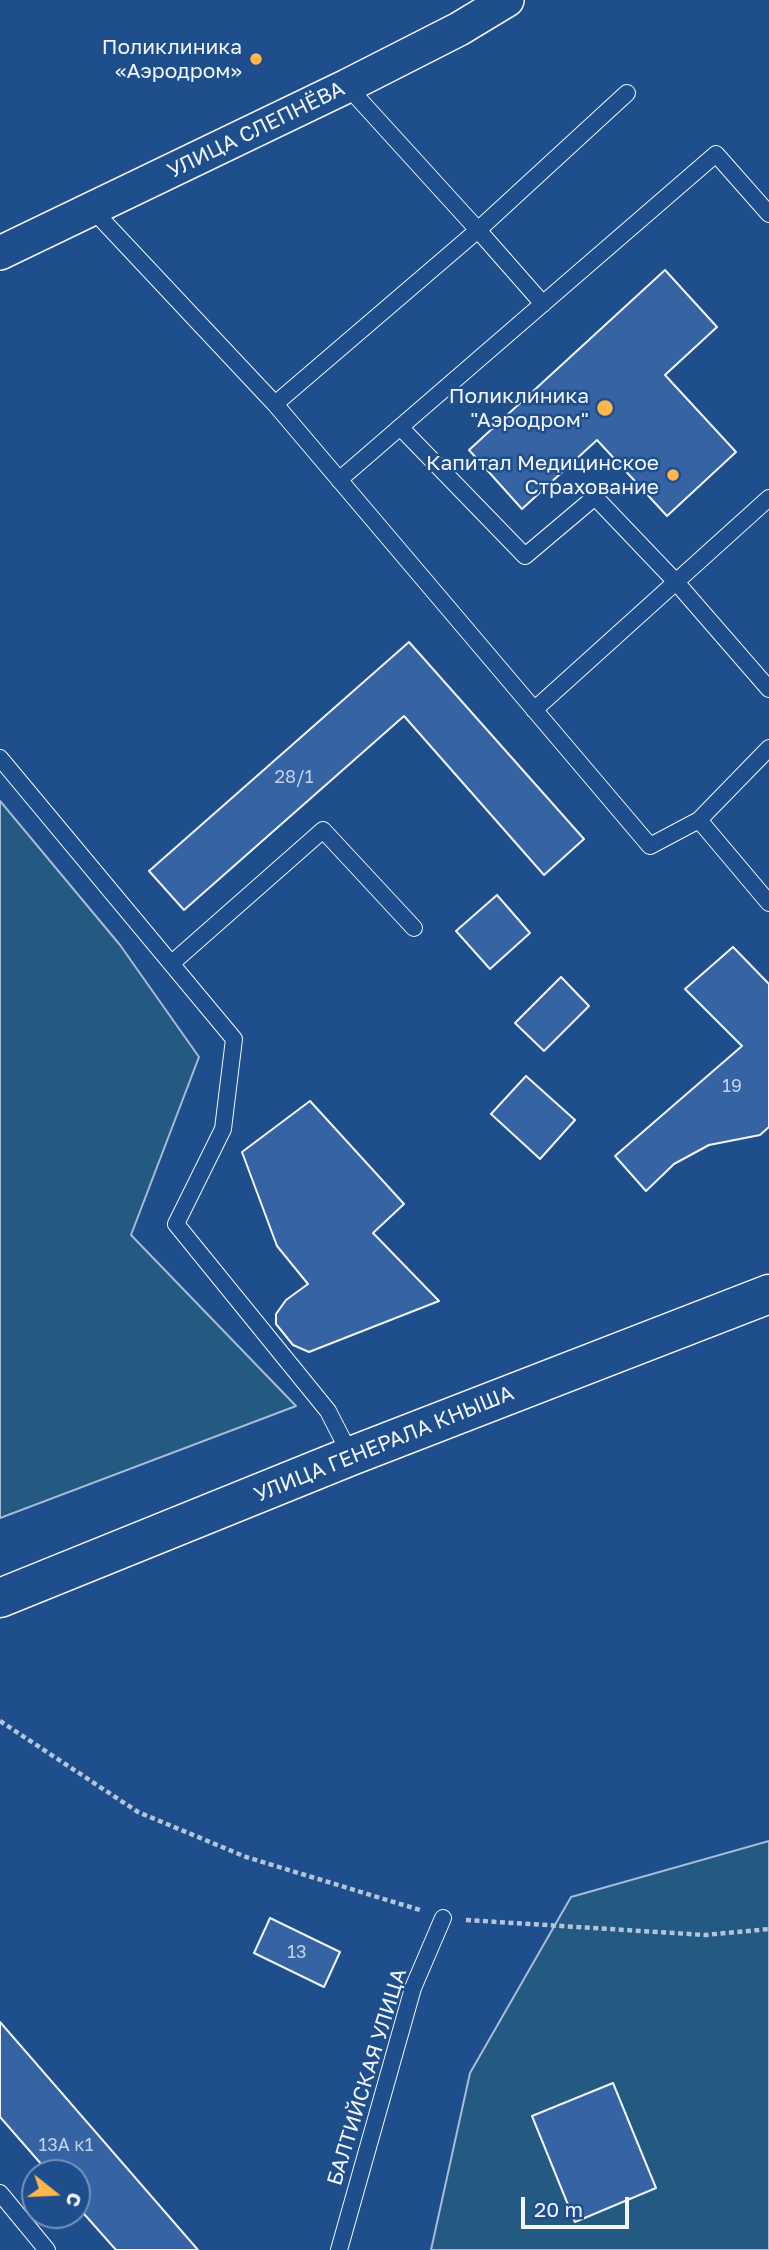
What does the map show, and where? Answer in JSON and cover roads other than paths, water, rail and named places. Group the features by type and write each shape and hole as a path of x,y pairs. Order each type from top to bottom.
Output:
{"street":[{"name":"УЛИЦА СЛЕПНЁВА","path":"0,253 347,86 458,29 507,0"},
{"name":"УЛИЦА ГЕНЕРАЛА КНЫША","path":"0,1598 351,1456 769,1294"}],"lane":[{"path":"347,86 543,304"},
{"path":"275,404 478,230 626,93"},
{"path":"339,480 716,154 769,214"},
{"path":"92,209 275,404 650,846 699,820 769,748"},
{"path":"400,427 525,556 595,497 676,582 769,689"},
{"path":"534,710 769,498"},
{"path":"0,758 234,1040 223,1129 176,1224 328,1411 351,1456"},
{"path":"699,820 769,903"},
{"path":"172,963 323,830 414,928"},
{"name":"БАЛТИЙСКАЯ УЛИЦА","path":"338,2250 413,1988 443,1918"},
{"path":"0,2193 47,2250"}],"place":[{"name":"Поликлиника «Аэродром»","path":"256,59"},
{"name":"Поликлиника \"Аэродром\"","path":"605,408"},
{"name":"Капитал Медицинское Страхование","path":"673,475"}]}
